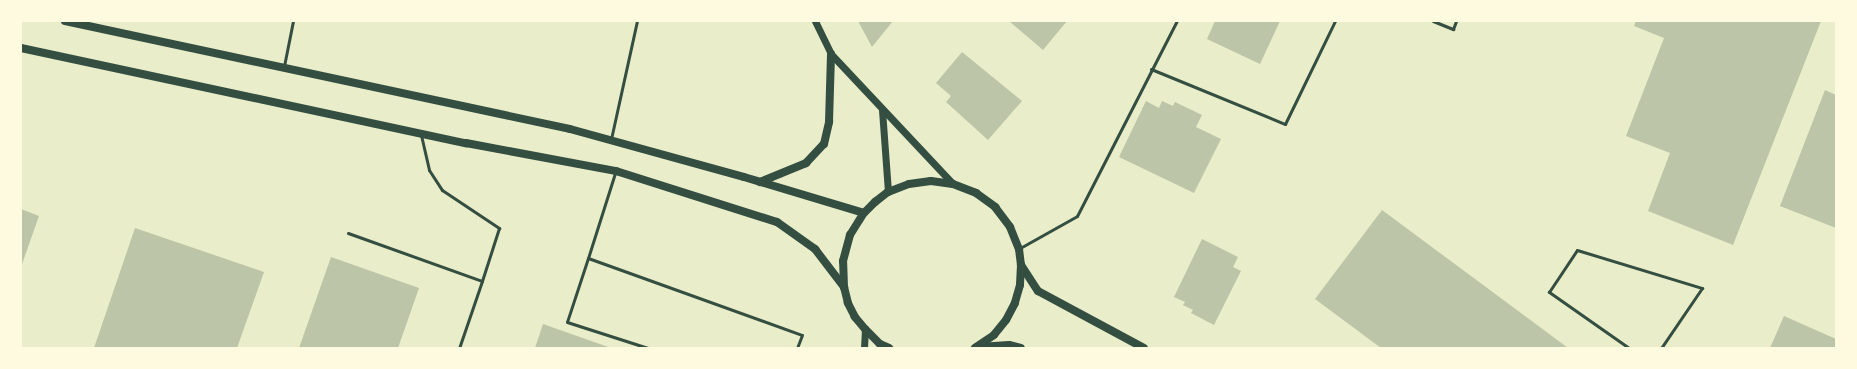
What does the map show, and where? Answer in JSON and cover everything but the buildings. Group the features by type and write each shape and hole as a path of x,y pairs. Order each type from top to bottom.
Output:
{"main road":[{"path":"65,21 570,129 760,182 864,213"},
{"path":"21,48 421,133 616,171 777,222 815,249 844,287"},
{"path":"760,182 806,163 824,144 829,122 830,54"},
{"path":"889,348 880,344 865,329 852,310 844,287 843,261 850,235 864,213 888,192 909,184 931,181 953,184 976,193 995,207 1010,227 1018,249 1021,265 1020,285 1015,303 994,335 977,347"},
{"path":"1021,265 1038,291 1144,348"},
{"path":"977,347 1009,345 1021,348"}],"street":[{"path":"815,21 830,54 953,184"},
{"path":"882,110 888,192"},
{"path":"864,348 865,329"}],"lane":[{"path":"284,68 293,21"},
{"path":"611,140 637,21"},
{"path":"1018,249 1077,216 1151,69 1177,21"},
{"path":"1151,69 1285,124 1336,21"},
{"path":"1433,21 1453,29 1456,21"},
{"path":"421,133 429,170 442,190 499,228 459,348"},
{"path":"616,171 567,322 648,348"},
{"path":"348,233 482,281"},
{"path":"1629,348 1549,292 1577,250 1702,288 1662,348"},
{"path":"588,258 802,335 797,348"}]}
